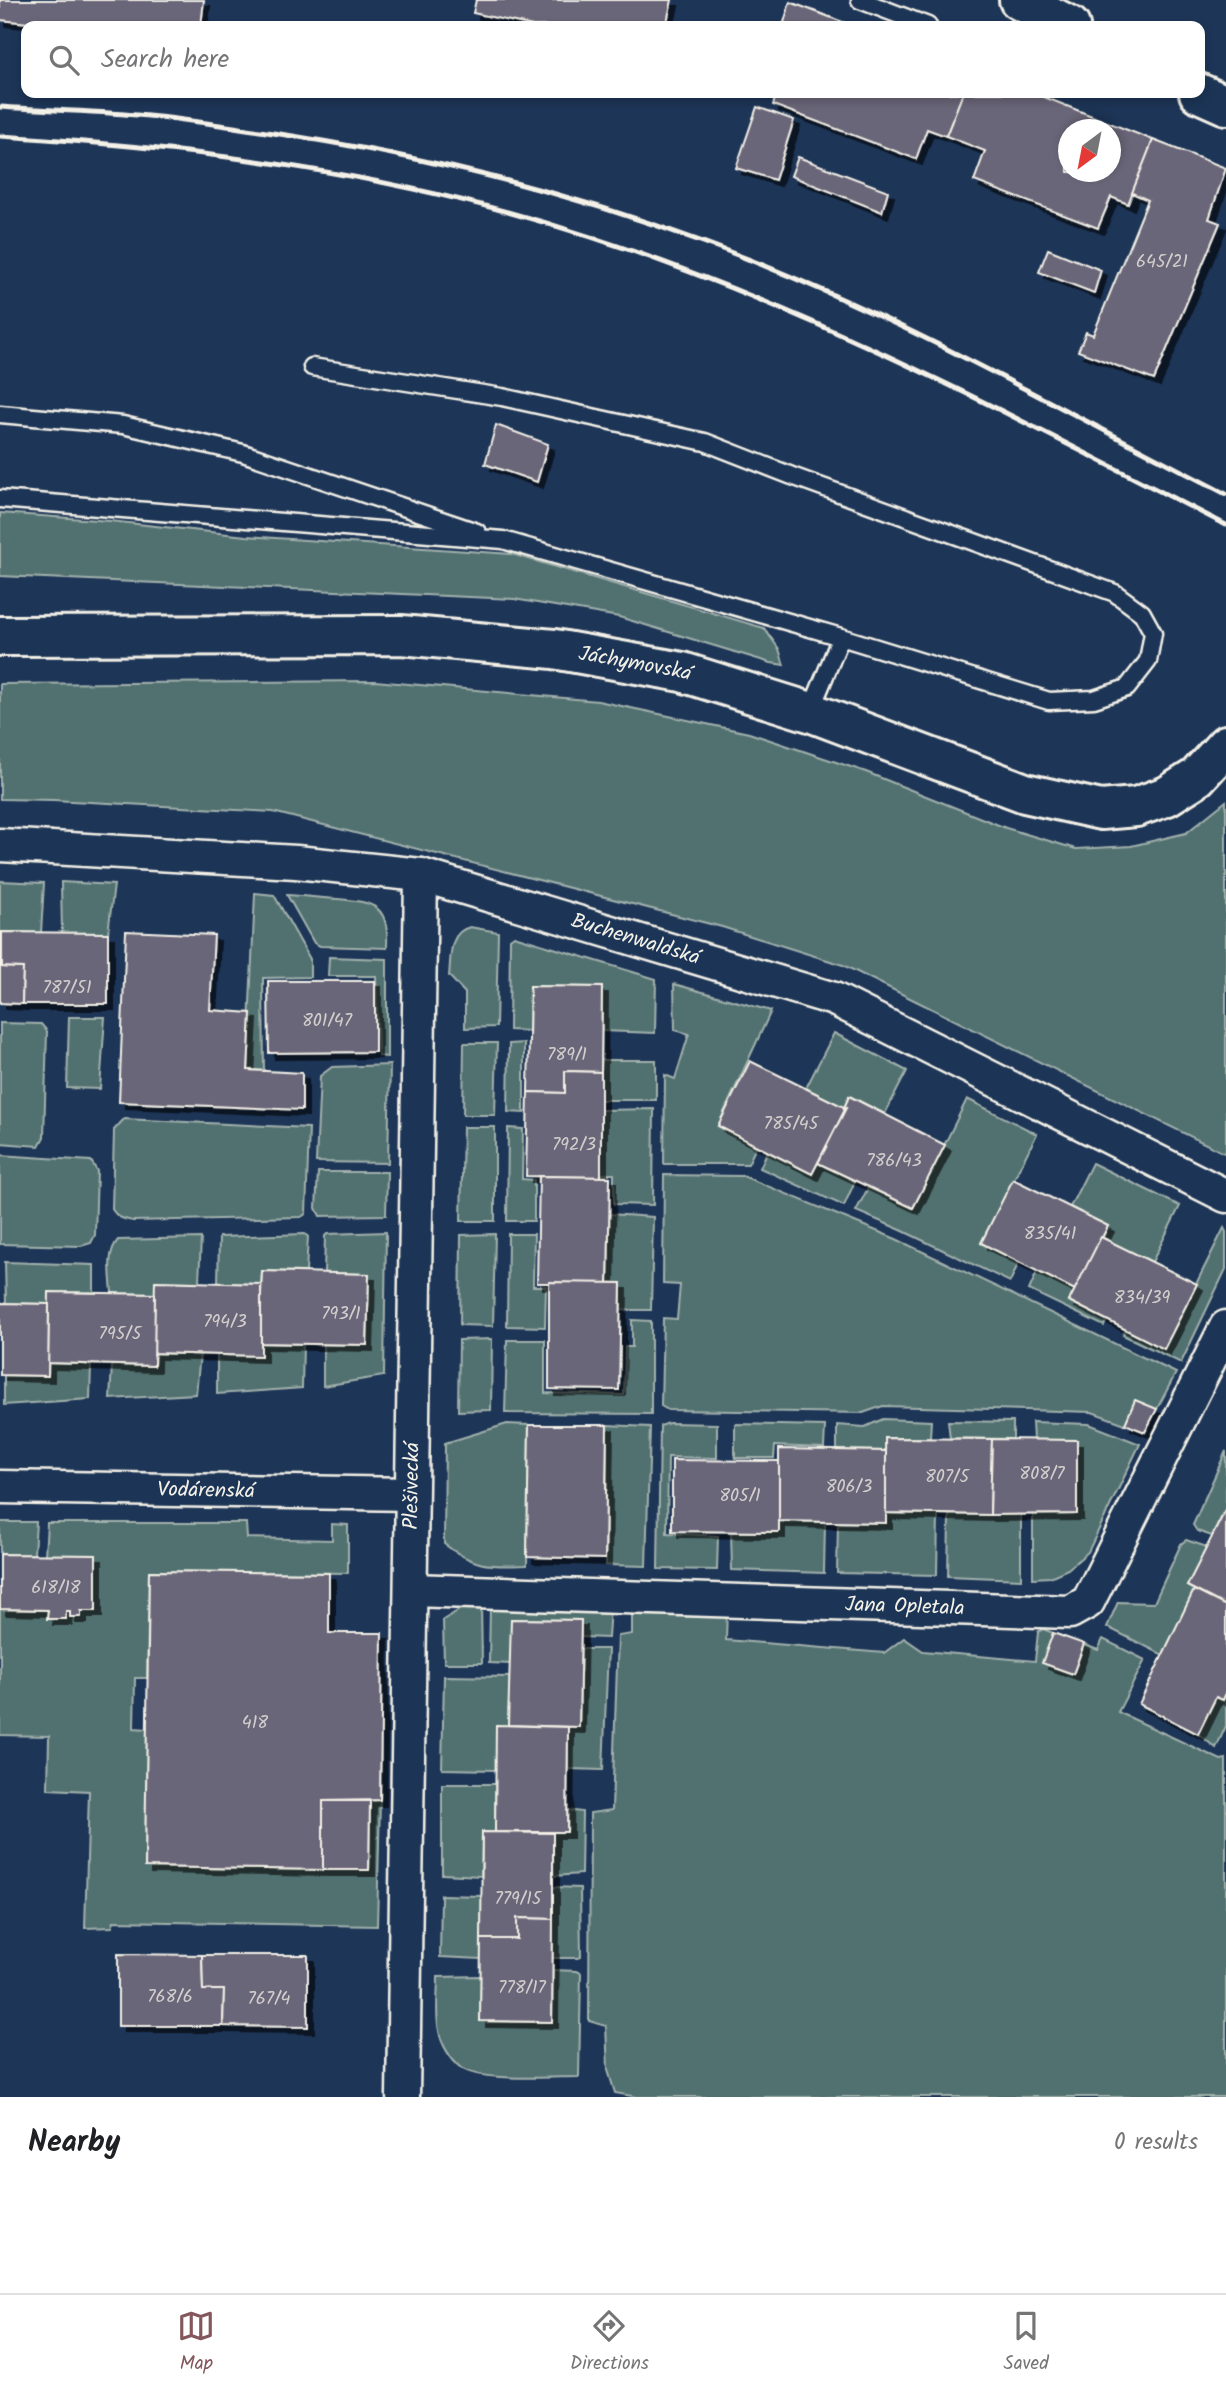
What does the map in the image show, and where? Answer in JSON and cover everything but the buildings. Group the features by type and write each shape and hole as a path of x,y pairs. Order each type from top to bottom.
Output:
{"street":[{"path":"1019,0 1060,21"},
{"path":"1205,96 1226,105"},
{"name":"Jáchymovská","path":"0,636 401,635 554,649 682,672 810,712 1025,793 1101,810 1136,807 1167,796 1197,777 1226,745"},
{"name":"Buchenwaldská","path":"0,845 296,862 421,876 834,999 1226,1196"},
{"name":"Plešivecká","path":"403,2097 421,876"},
{"name":"Jana Opletala","path":"411,1590 1070,1612 1088,1602 1226,1327"},
{"name":"Vodárenská","path":"0,1487 411,1494"}],"lane":[{"path":"860,0 915,21"},
{"path":"0,415 123,425 243,453 503,540 841,636 1049,701 1094,699 1127,688 1148,660 1153,633 1142,613 1115,593 705,442 502,397 312,367"},
{"path":"0,499 503,540"},
{"path":"810,712 841,636"}],"green space":[{"path":"0,513 110,521 246,536 512,554 764,628 779,649 784,665 619,617 514,599 0,576"},
{"path":"375,681 598,701 749,733 866,772 1006,828 1076,849 1131,846 1186,833 1226,801 1226,1154 843,965 722,927 273,812 0,799 0,684"},
{"path":"0,881 44,883 41,933 0,932"},
{"path":"61,882 114,885 108,933 62,933"},
{"path":"255,893 274,895 310,959 310,977 263,978 264,1071 247,1069"},
{"path":"287,895 351,900 371,905 386,923 387,948 320,946 314,943"},
{"path":"470,927 498,932 496,1027 465,1028 465,993 449,976 454,940 458,934"},
{"path":"514,936 656,979 655,1033 602,1031 601,987 530,986 529,1031 509,1030 510,939"},
{"path":"329,957 387,959 387,1057 378,1056 376,976 328,976"},
{"path":"674,984 771,1011 718,1125 756,1147 748,1164 664,1164 665,1075 675,1079 689,1034 675,1030"},
{"path":"69,1017 105,1017 100,1089 67,1088"},
{"path":"0,1023 41,1024 47,1031 44,1137 39,1146 0,1143"},
{"path":"834,1033 907,1071 885,1114 850,1096 844,1108 806,1088"},
{"path":"464,1043 497,1043 495,1115 463,1115"},
{"path":"524,1043 524,1113 508,1112 509,1044"},
{"path":"601,1060 656,1060 656,1100 601,1100"},
{"path":"390,1065 388,1163 316,1162 320,1076 332,1067"},
{"path":"967,1099 1037,1134 981,1243 1019,1262 1010,1282 856,1211 868,1188 913,1208"},
{"path":"654,1109 653,1205 614,1204 614,1174 601,1174 601,1110"},
{"path":"124,1119 309,1128 306,1214 301,1217 133,1221 121,1218 112,1209 114,1130"},
{"path":"463,1127 495,1127 495,1221 461,1221"},
{"path":"508,1128 523,1129 522,1179 534,1180 534,1221 507,1221"},
{"path":"767,1152 812,1174 818,1163 855,1181 844,1206 760,1168"},
{"path":"0,1155 91,1161 97,1171 95,1235 91,1243 81,1246 0,1244"},
{"path":"1092,1163 1180,1206 1152,1262 1103,1239 1108,1226 1070,1207"},
{"path":"318,1172 387,1172 386,1215 320,1216 316,1208"},
{"path":"664,1175 743,1176 896,1239 1176,1373 1157,1409 1125,1424 1092,1412 883,1406 863,1413 668,1410 661,1406 663,1318 677,1319 680,1285 663,1284"},
{"path":"609,1214 653,1217 651,1310 621,1310 621,1284 608,1283"},
{"path":"1224,1228 1226,1269 1181,1363 1123,1335 1126,1329 1164,1348"},
{"path":"386,1232 384,1376 323,1386 323,1344 367,1345 369,1274 324,1273 325,1236"},
{"path":"305,1234 308,1237 306,1272 262,1271 261,1284 218,1283 219,1237"},
{"path":"495,1234 493,1326 460,1325 461,1235"},
{"path":"508,1234 534,1234 533,1286 546,1286 545,1327 507,1326"},
{"path":"201,1238 199,1282 156,1281 155,1294 112,1293 111,1258 118,1240"},
{"path":"5,1262 94,1265 94,1292 49,1292 49,1304 6,1303"},
{"path":"1037,1272 1075,1290 1069,1301 1107,1320 1104,1326 1029,1290"},
{"path":"632,1320 651,1321 651,1414 505,1413 507,1340 545,1340 545,1393 624,1395 625,1347 632,1347"},
{"path":"492,1339 491,1410 458,1411 459,1340"},
{"path":"261,1343 303,1344 302,1388 217,1394 217,1354"},
{"path":"155,1353 200,1354 196,1394 110,1399 112,1365 154,1366"},
{"path":"48,1363 91,1364 90,1399 4,1405 4,1375"},
{"path":"883,1419 931,1421 930,1438 885,1438 886,1451 837,1450 837,1425 865,1427"},
{"path":"948,1421 1013,1422 1013,1439 950,1438"},
{"path":"1032,1422 1089,1424 1140,1444 1088,1552 1068,1569 1050,1577 1033,1578 1033,1514 1077,1514 1077,1441 1033,1440"},
{"path":"669,1423 717,1424 717,1458 668,1457 667,1533 718,1536 717,1570 658,1569 660,1426"},
{"path":"507,1424 529,1425 527,1565 483,1564 465,1558 444,1544 445,1443"},
{"path":"735,1424 825,1426 824,1448 775,1446 774,1458 735,1458"},
{"path":"607,1425 650,1427 646,1566 606,1565"},
{"path":"1226,1451 1226,1508 1212,1536 1197,1531 1193,1525"},
{"path":"886,1513 938,1514 937,1575 837,1573 838,1522"},
{"path":"949,1514 1021,1514 1021,1579 948,1576"},
{"path":"779,1521 825,1522 824,1573 732,1570 731,1532 779,1532"},
{"path":"0,1522 36,1522 34,1554 0,1555"},
{"path":"47,1523 246,1523 247,1538 332,1540 332,1524 348,1525 348,1573 149,1571 147,1678 135,1678 134,1728 147,1729 145,1867 369,1870 370,1801 380,1800 377,1926 114,1921 112,1927 85,1928 89,1791 48,1789 49,1736 0,1735 0,1609 48,1610 48,1619 66,1619 66,1611 70,1611 70,1617 81,1617 81,1611 96,1611 96,1555 45,1555"},
{"path":"1186,1540 1207,1547 1187,1586 1194,1590 1163,1655 1107,1627 1118,1602 1154,1603 1181,1544"},
{"path":"481,1603 482,1663 444,1663 443,1620 469,1604"},
{"path":"490,1604 610,1606 608,1638 581,1637 581,1620 511,1619 511,1664 489,1663"},
{"path":"632,1609 727,1610 726,1640 884,1653 904,1638 923,1651 1035,1661 1038,1632 1043,1629 1098,1650 1103,1639 1145,1660 1118,1712 1221,1760 1226,1759 1226,2097 637,2097 615,2093 608,2070 606,2026 589,2021 590,1813 612,1810 618,1636 632,1634"},
{"path":"581,1649 608,1649 603,1770 568,1769 568,1727 579,1726"},
{"path":"444,1676 510,1677 508,1725 496,1770 442,1769"},
{"path":"1226,1693 1226,1726 1216,1748 1198,1734 1216,1697 1223,1700"},
{"path":"442,1784 495,1784 495,1832 482,1832 481,1876 442,1874"},
{"path":"567,1810 582,1812 581,1874 554,1876 553,1833 566,1832"},
{"path":"553,1887 580,1888 581,1957 552,1958"},
{"path":"441,1895 482,1896 481,1959 440,1957"},
{"path":"553,1970 581,1973 579,2077 500,2077 471,2072 457,2065 440,2036 437,2011 438,1977 481,1976 480,2021 551,2022"}],"railway":[{"path":"0,107 152,116 316,140 429,162 594,205 703,242 837,297 968,360 1226,494"},
{"path":"0,136 150,148 299,167 446,196 591,237 755,297 835,332 992,406 1226,525"}]}
